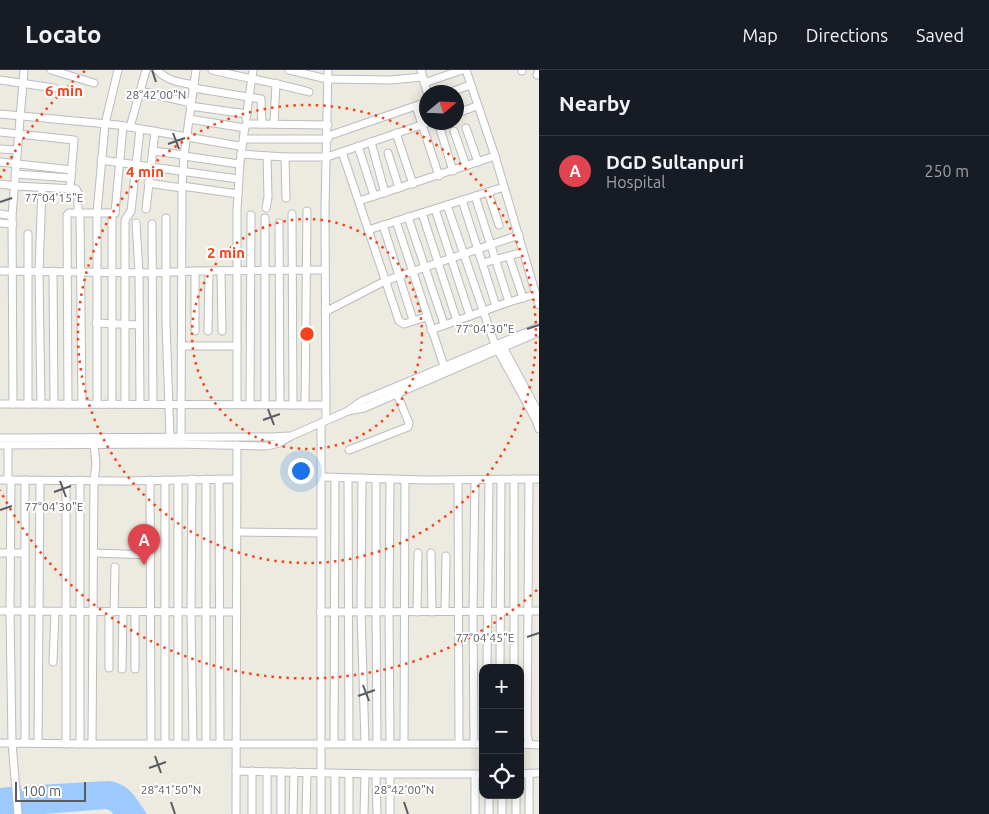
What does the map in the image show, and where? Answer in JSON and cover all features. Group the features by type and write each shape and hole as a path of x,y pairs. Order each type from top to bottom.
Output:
{"street":[{"path":"13,404 12,216 24,70"},
{"path":"51,70 94,83"},
{"path":"97,404 96,213 105,124 118,70"},
{"path":"112,404 113,213 118,162 126,127 146,70"},
{"path":"157,70 171,80 249,98 261,99 262,124"},
{"path":"181,438 182,187 186,136 196,70"},
{"path":"212,70 309,92"},
{"path":"237,404 238,180 253,70"},
{"path":"289,70 328,79 391,80 464,70 495,156 539,305"},
{"path":"321,814 320,477 325,405 328,70"},
{"path":"0,80 54,88"},
{"path":"274,124 276,83"},
{"path":"464,87 470,85"},
{"path":"140,91 191,104 247,114"},
{"path":"0,114 105,124 238,146 243,142 328,137 419,105"},
{"path":"416,106 419,116"},
{"path":"464,110 477,106"},
{"path":"189,119 246,126 262,124 328,125"},
{"path":"241,154 327,157 419,126"},
{"path":"466,128 478,162"},
{"path":"125,404 126,216 130,211 140,129"},
{"path":"424,130 439,176"},
{"path":"440,130 452,171"},
{"path":"454,130 466,166"},
{"path":"146,209 150,166 156,131"},
{"path":"0,132 74,140 70,189"},
{"path":"396,133 413,184"},
{"path":"371,142 385,193"},
{"path":"358,146 374,196"},
{"path":"0,149 17,150"},
{"path":"153,151 240,164"},
{"path":"342,152 399,322 404,324 426,316"},
{"path":"388,153 399,188"},
{"path":"266,208 268,197 267,156"},
{"path":"360,201 495,156"},
{"path":"285,157 286,198"},
{"path":"102,160 238,180"},
{"path":"0,162 72,170"},
{"path":"16,174 71,178"},
{"path":"148,183 238,194"},
{"path":"0,184 76,189 78,191 82,404"},
{"path":"368,230 504,187"},
{"path":"41,404 39,271 42,188"},
{"path":"488,192 499,225"},
{"path":"475,196 509,302"},
{"path":"462,200 496,306"},
{"path":"447,205 483,311 539,429"},
{"path":"435,209 470,316"},
{"path":"305,405 307,211"},
{"path":"68,404 67,215 69,213 113,213 126,216"},
{"path":"422,213 457,321"},
{"path":"0,214 12,216"},
{"path":"292,214 293,405"},
{"path":"250,404 251,215"},
{"path":"408,217 444,324"},
{"path":"166,218 170,438"},
{"path":"265,218 265,404"},
{"path":"396,221 444,366"},
{"path":"0,223 13,224"},
{"path":"136,223 139,272 140,404"},
{"path":"279,223 280,404"},
{"path":"152,224 153,404"},
{"path":"383,225 413,320"},
{"path":"28,234 28,404"},
{"path":"325,312 385,281 519,235"},
{"path":"483,263 523,252"},
{"path":"509,256 523,298"},
{"path":"0,271 125,271 152,273 238,270 325,270"},
{"path":"53,271 54,404"},
{"path":"195,271 195,331"},
{"path":"208,331 209,271"},
{"path":"221,271 222,331"},
{"path":"431,330 496,306 536,294"},
{"path":"96,323 139,325"},
{"path":"348,411 364,408 397,394 539,326"},
{"path":"0,444 267,446 279,443 348,411 362,401 444,366 539,332"},
{"path":"181,346 237,346"},
{"path":"499,346 539,414"},
{"path":"349,450 408,427 409,423 397,394"},
{"path":"0,404 325,405"},
{"path":"0,438 291,436"},
{"path":"8,444 6,480 10,554 12,743 18,814"},
{"path":"92,744 94,480 96,465 94,444"},
{"path":"236,814 237,445"},
{"path":"320,477 405,480 539,479"},
{"path":"334,743 335,478"},
{"path":"348,478 349,743"},
{"path":"362,478 362,612 365,743"},
{"path":"192,479 191,612 193,744"},
{"path":"206,479 204,612 206,744"},
{"path":"219,479 220,744"},
{"path":"6,480 237,479"},
{"path":"376,479 377,744"},
{"path":"390,479 388,612 390,744"},
{"path":"500,664 501,479"},
{"path":"514,479 514,664"},
{"path":"529,479 527,734 529,744"},
{"path":"25,480 25,743"},
{"path":"38,743 40,480"},
{"path":"66,480 66,744"},
{"path":"80,480 80,744"},
{"path":"150,480 151,744"},
{"path":"165,480 165,744"},
{"path":"178,480 178,744"},
{"path":"404,744 405,480"},
{"path":"458,480 459,744"},
{"path":"474,744 475,480"},
{"path":"487,664 489,480"},
{"path":"237,532 320,533"},
{"path":"0,553 25,553"},
{"path":"94,553 151,555"},
{"path":"417,612 418,553"},
{"path":"431,553 432,612"},
{"path":"445,612 446,556"},
{"path":"109,668 115,568"},
{"path":"0,611 236,612"},
{"path":"320,612 539,611"},
{"path":"53,662 55,612"},
{"path":"122,669 123,612"},
{"path":"135,612 135,669"},
{"path":"0,743 479,744"},
{"path":"524,744 539,744"},
{"path":"236,771 335,774 479,774 475,814"},
{"path":"252,771 252,814"},
{"path":"267,772 267,814"},
{"path":"281,772 281,814"},
{"path":"293,814 294,772"},
{"path":"306,814 307,773"},
{"path":"529,773 529,814"},
{"path":"524,774 539,773"},
{"path":"335,774 335,814"},
{"path":"349,774 349,814"},
{"path":"364,814 365,774"},
{"path":"376,774 377,814"},
{"path":"390,774 390,814"},
{"path":"489,799 489,814"},
{"path":"502,799 502,814"},
{"path":"516,799 516,814"}],"water":[{"path":"108,781 127,788 147,814 113,814 106,809 45,814 0,814 0,788"}],"place":[{"name":"DGD Sultanpuri","path":"144,565"}]}
